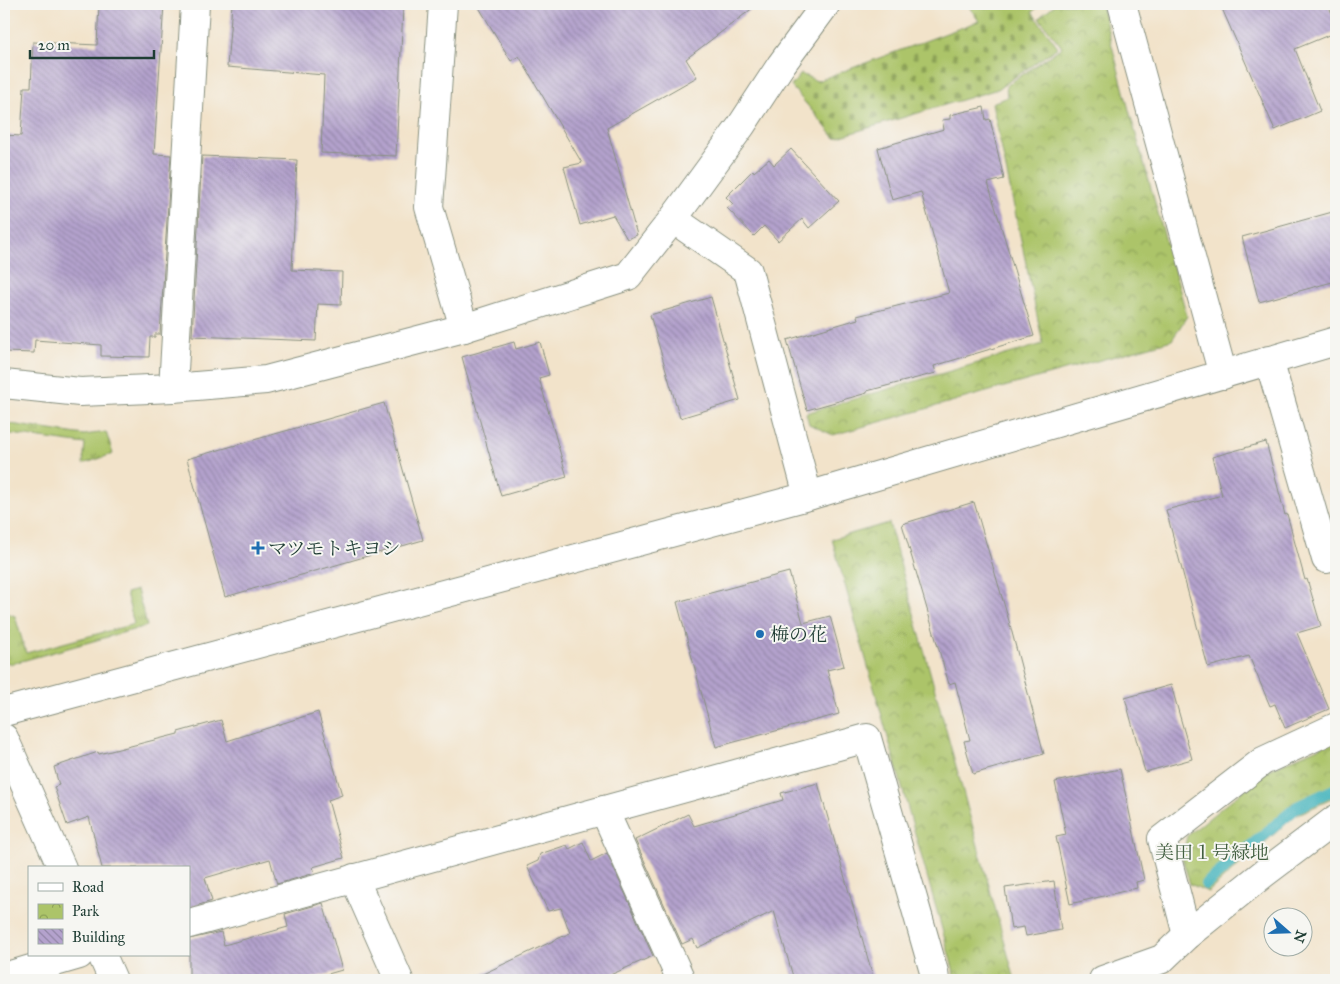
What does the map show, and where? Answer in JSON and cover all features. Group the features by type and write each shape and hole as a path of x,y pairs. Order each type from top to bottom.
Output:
{"street":[{"path":"173,388 194,4"},
{"path":"443,4 430,207 464,328"},
{"path":"4,384 80,392 173,388 266,380 464,328 628,276 673,219 741,126 781,65 826,4"},
{"path":"1122,4 1224,375"},
{"path":"673,219 748,271 808,496"},
{"path":"4,712 808,496 1336,341"},
{"path":"1269,360 1326,559 1336,556"},
{"path":"1187,935 1162,839 1263,761 1336,727"},
{"path":"4,738 61,866"},
{"path":"190,924 867,738 934,972 934,980"},
{"path":"604,810 680,980"},
{"path":"1103,980 1162,959 1187,935 1336,819"},
{"path":"354,878 399,980"},
{"path":"4,976 75,956"},
{"path":"102,956 113,980"}],"green space":[{"path":"967,4 1042,4 1032,12 1058,47 998,89 835,138 791,86 801,74 817,81 979,21"},
{"path":"1055,4 1101,4 1187,316 1172,340 833,435 809,424 806,413 1043,344 992,103 1007,97 1006,86 1062,47 1039,18"},
{"path":"4,423 84,435 106,432 113,454 83,464 85,444 4,433"},
{"path":"889,523 1015,980 954,980 953,968 832,539"},
{"path":"137,590 147,626 11,664 4,661 4,614 7,613 15,616 26,653 134,624 126,593"},
{"name":"美田１号緑地","path":"1336,740 1336,797 1296,815 1208,892 1190,884 1182,858 1187,836 1268,770"}],"building":[{"path":"99,4 164,4 154,154 171,155 160,334 150,337 149,357 101,356 101,345 35,340 34,353 4,352 4,135 21,136 24,87 31,87 33,42 97,45"},
{"path":"232,4 314,4 403,8 396,156 321,153 324,75 227,67"},
{"path":"477,4 758,4 686,59 697,77 607,128 637,235 627,239 613,215 580,225 564,167 582,163 519,56 511,61"},
{"path":"1220,4 1328,4 1336,23 1336,32 1295,49 1320,111 1275,130"},
{"path":"984,107 986,120 990,119 1004,179 988,183 1034,336 934,366 936,373 867,391 867,393 807,410 787,340 858,319 857,316 949,293 921,192 892,200 878,148 944,129 942,120 950,119 950,115"},
{"path":"791,149 839,201 809,228 802,219 778,241 764,226 754,236 727,208 733,204 726,197 753,170 754,172 769,159 774,165"},
{"path":"202,156 297,160 292,270 342,272 341,305 318,304 316,341 192,336"},
{"path":"1336,211 1336,281 1259,302 1242,237"},
{"path":"711,297 740,400 680,418 650,315"},
{"path":"514,342 516,349 540,342 549,375 539,378 567,477 501,496 462,357"},
{"path":"384,403 423,540 225,597 187,459"},
{"path":"1266,442 1285,515 1287,514 1305,580 1307,579 1321,626 1297,633 1329,709 1285,728 1275,704 1270,706 1249,656 1208,667 1166,510 1222,495 1212,457"},
{"path":"974,502 1009,621 1044,754 973,774 964,741 970,740 955,682 949,684 902,524"},
{"name":"梅の花","path":"789,572 803,623 830,616 844,666 827,670 839,714 716,747 677,602"},
{"path":"1171,685 1192,759 1145,772 1125,698"},
{"path":"318,712 342,795 328,800 344,858 313,867 315,873 277,884 270,859 205,878 212,901 190,908 190,866 101,866 89,817 67,825 54,787 59,785 54,767 98,752 99,754 178,734 178,732 221,720 227,741"},
{"path":"1120,769 1144,880 1136,882 1137,888 1070,904 1056,837 1066,835 1055,782"},
{"path":"818,783 874,980 794,980 774,911 697,948 693,939 682,944 635,840 688,814 694,826 783,800 781,793"},
{"path":"583,842 591,861 607,853 653,956 599,980 470,980 570,933 561,908 548,911 527,866 538,861 540,854 567,845 569,849"},
{"path":"1054,881 1061,930 1026,936 1024,927 1011,929 1005,888"},
{"path":"323,903 342,970 307,980 189,980 190,939 221,932 224,945 288,927 285,914"}],"waterway":[{"path":"1206,884 1297,807 1336,789"}],"place":[{"name":"マツモトキヨシ","path":"258,548"},
{"name":"梅の花","path":"760,634"}]}
